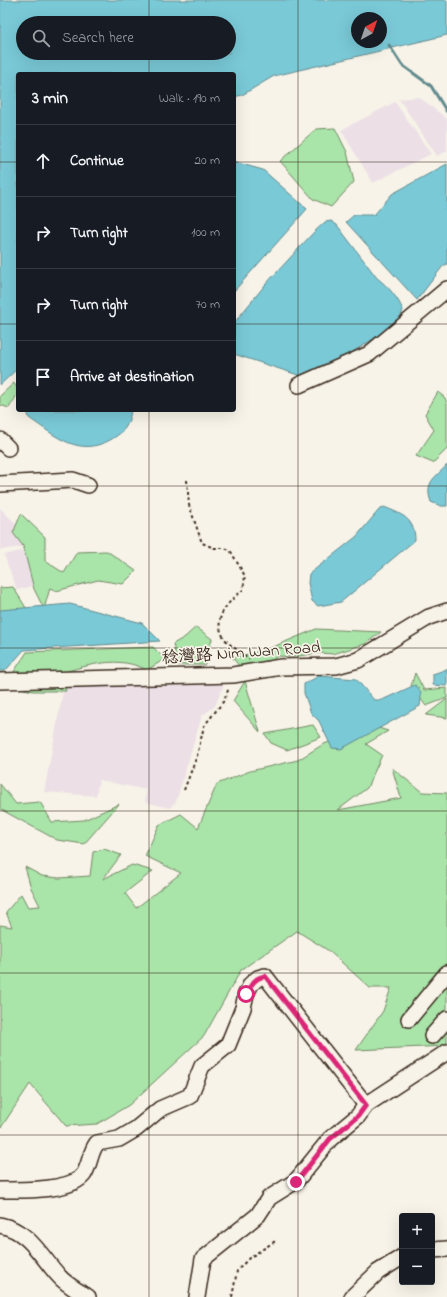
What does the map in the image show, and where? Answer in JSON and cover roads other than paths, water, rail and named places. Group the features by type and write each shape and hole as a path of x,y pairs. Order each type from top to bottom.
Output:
{"street":[{"path":"299,385 369,354 447,290"},
{"path":"0,484 73,480 88,484"},
{"name":"稔灣路 Nim Wan Road","path":"0,680 233,675 281,667 336,666 358,660 429,617 447,611"},
{"path":"409,1019 447,973"},
{"path":"0,1190 48,1189 76,1181 83,1175 93,1148 97,1143 119,1139 136,1129 160,1109 190,1096 202,1066 228,1045 251,984 258,978 265,976 366,1105"},
{"path":"432,1036 447,1019"},
{"path":"197,1297 203,1259 252,1221 269,1198 296,1182 330,1139 358,1116 366,1105 447,1052"},
{"path":"0,1225 20,1233 32,1242 58,1276 88,1297"},
{"path":"435,1250 447,1249"},
{"path":"352,1297 378,1272 399,1259"}],"water":[{"path":"0,0 447,0 447,35 274,76 242,95 236,96 236,72 16,72 16,370 0,385"},
{"path":"236,163 263,170 307,209 236,289"},
{"path":"447,164 447,264 443,266 417,300 346,222 354,215 374,215 392,194"},
{"path":"331,221 337,225 377,278 389,288 403,310 399,321 394,326 317,374 301,376 236,355 236,321 265,285 325,222"},
{"path":"28,412 131,412 128,424 120,433 112,439 100,444 89,446 79,446 69,443 49,432 29,418"},
{"path":"447,465 447,506 441,506 431,502 429,490 432,481"},
{"path":"384,507 402,515 410,522 413,527 415,540 341,602 318,606 312,601 308,583 309,574 356,537 379,510"},
{"path":"70,604 142,623 160,641 24,650 5,671 0,671 0,610"},
{"path":"447,669 447,686 433,685 433,674"},
{"path":"319,676 356,679 374,700 382,700 415,685 418,687 420,692 420,706 341,749 332,748 319,721 311,713 304,693 304,684"}],"waterway":[{"path":"389,45 402,65 431,86 447,112"}]}
